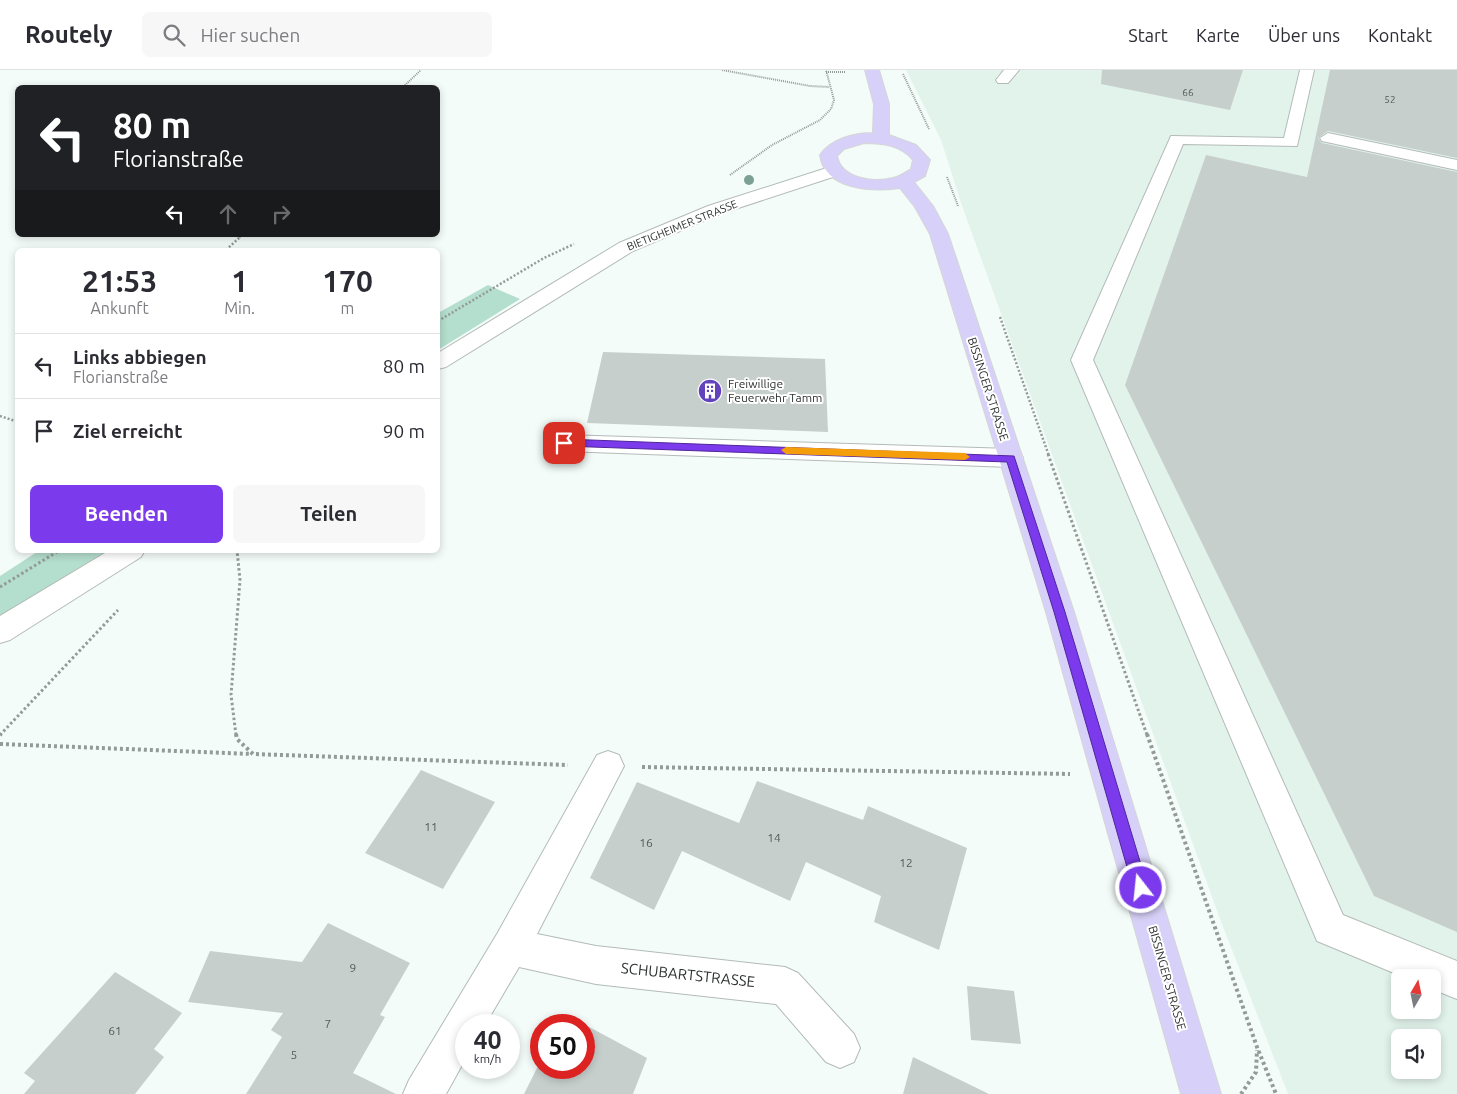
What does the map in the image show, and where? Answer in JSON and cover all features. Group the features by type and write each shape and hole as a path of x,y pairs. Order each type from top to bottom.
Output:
{"main road":[{"path":"872,70 882,96 884,112 880,139"},
{"path":"863,138 880,139 911,148 922,160 919,172 904,182 873,185 857,183 833,172 828,164 827,157 830,150 838,144 863,138"},
{"name":"BISSINGER STRASSE","path":"904,182 918,196 932,218 939,234 1062,621 1201,1094"}],"street":[{"path":"1307,70 1291,143 1177,139 1082,360 1330,928 1457,980"},
{"path":"1328,138 1457,165"},
{"name":"BIETIGHEIMER STRASSE","path":"440,361 626,247 707,213 833,172"},
{"path":"564,443 1011,458"},
{"path":"0,631 127,553"},
{"path":"423,1094 510,946 608,766"},
{"name":"SCHUBARTSTRASSE","path":"510,946 596,965 785,986 840,1048"}],"path":[{"path":"405,85 421,70"},
{"path":"722,70 810,86 829,87"},
{"path":"826,70 826,72 847,72"},
{"path":"902,71 930,130"},
{"path":"944,167 961,213"},
{"path":"228,248 240,237"},
{"path":"998,312 1257,1047 1276,1094"},
{"path":"0,416 15,421"},
{"path":"0,587 55,553"},
{"path":"0,735 118,610"},
{"path":"0,744 253,754"},
{"path":"1241,1094 1256,1072 1257,1047"}],"shaded area":[{"path":"906,70 1457,70 1457,1094 1288,1094 1220,919 961,203 941,140"}],"green space":[{"path":"488,285 520,299 440,349 440,312"},
{"path":"35,553 104,553 0,618 0,576"}],"building":[{"path":"1102,70 1243,70 1230,110 1101,84"},
{"path":"1330,70 1457,70 1457,158 1328,131 1318,138 1322,143 1457,172 1457,932 1374,896 1125,385 1206,155 1307,177"},
{"name":"Freiwillige Feuerwehr Tamm","path":"603,352 825,359 828,432 587,423"},
{"path":"421,770 495,802 443,889 365,853"},
{"path":"757,781 863,820 868,806 967,848 939,950 874,922 881,896 806,862 790,901 682,851 654,910 590,878 637,782 739,823"},
{"path":"328,923 410,963 380,1015 385,1017 353,1073 396,1094 246,1094 282,1037 271,1030 283,1013 188,1002 210,951 302,962"},
{"path":"115,972 182,1013 154,1049 164,1057 135,1094 24,1094 35,1081 24,1073"},
{"path":"967,986 1014,991 1021,1044 971,1040"},
{"path":"595,1030 647,1058 633,1094 524,1094 532,1079 595,1079"},
{"path":"913,1057 989,1094 903,1094"}],"slow traffic":[{"path":"786,450 965,457"}],"place":[{"name":"Freiwillige Feuerwehr Tamm","path":"710,391"}],"route":[{"path":"564,443 1011,458 1060,612 1141,888"}]}
